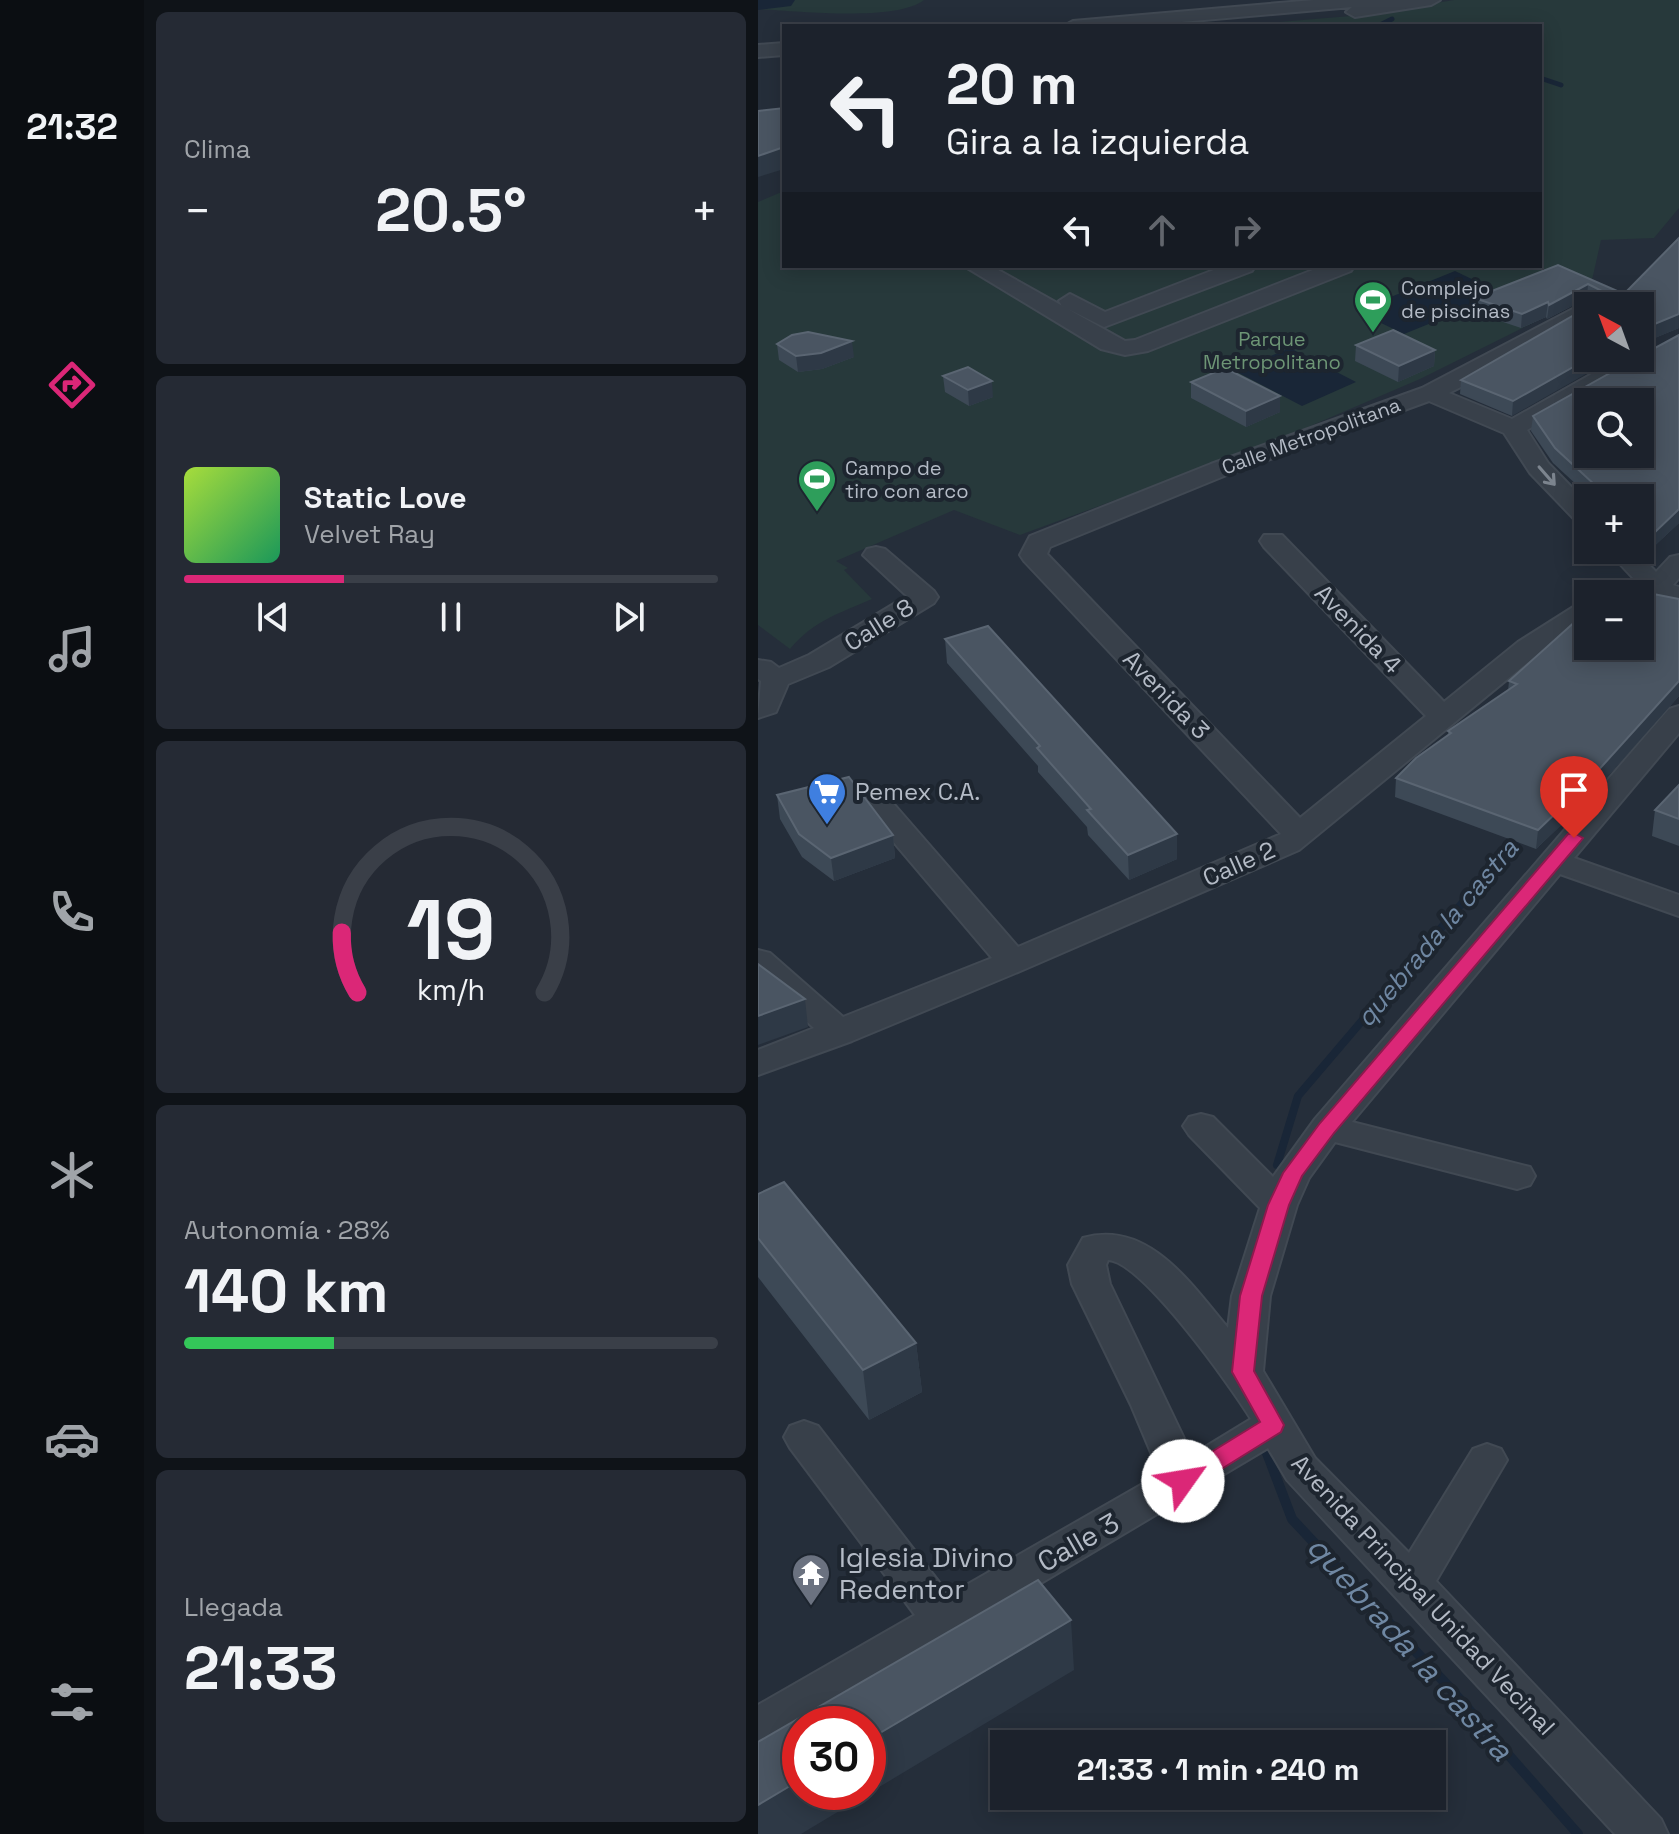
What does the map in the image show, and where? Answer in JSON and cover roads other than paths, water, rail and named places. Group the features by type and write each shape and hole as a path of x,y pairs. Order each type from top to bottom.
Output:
{"street":[{"path":"1205,24 1332,9 1376,0"},
{"path":"1089,24 1232,6 1396,8 1431,0"},
{"path":"758,51 782,49"},
{"path":"758,60 782,58"},
{"path":"978,268 1109,344 1125,348 1140,346 1338,268"},
{"path":"1013,268 1104,320 1239,268"},
{"name":"Calle Metropolitana","path":"1033,555 1039,542 1055,535 1220,469 1430,393 1520,348 1574,316"},
{"path":"1513,428 1612,372"},
{"path":"1430,393 1513,428 1539,468 1574,504"},
{"name":"Avenida 4","path":"1273,541 1443,717"},
{"name":"Calle 8","path":"764,690 819,661 924,597 876,555"},
{"name":"Avenida 3","path":"1033,555 1300,836"},
{"path":"1639,564 1671,587 1679,563"},
{"name":"Calle 2","path":"758,1063 1013,962 1300,836 1528,648 1574,619"},
{"path":"1243,1372 1251,1296 1279,1205 1293,1173 1327,1128 1679,715"},
{"path":"874,800 1013,962"},
{"path":"1554,861 1679,906"},
{"path":"758,960 840,1033"},
{"path":"1201,1126 1279,1205"},
{"path":"1327,1128 1517,1176"},
{"name":"Avenida Principal Unidad Vecinal","path":"1183,1481 1151,1405 1091,1284 1087,1265 1096,1248 1111,1245 1128,1250 1157,1274 1243,1372 1301,1469 1645,1834"},
{"name":"Calle 3","path":"758,1728 1183,1481 1273,1425"},
{"path":"804,1437 943,1620"},
{"path":"1412,1584 1487,1460"}],"water":[{"path":"1455,271 1503,294 1404,334 1356,311"},
{"path":"1290,348 1356,382 1302,406 1235,371"}],"waterway":[{"path":"758,2 782,0"},
{"path":"1382,24 1392,19"},
{"path":"1542,79 1561,85"},
{"name":"quebrada la castra","path":"1277,1165 1298,1096 1521,834"},
{"name":"quebrada la castra","path":"1265,1448 1292,1519 1449,1687 1578,1834"}],"place":[{"name":"Complejo de piscinas","path":"1373,334"},
{"name":"Campo de tiro con arco","path":"817,513"},
{"name":"Pemex C.A.","path":"827,826"},
{"name":"Iglesia Divino Redentor","path":"811,1607"}],"park label":[{"name":"Parque Metropolitano","path":"1272,350"}]}
